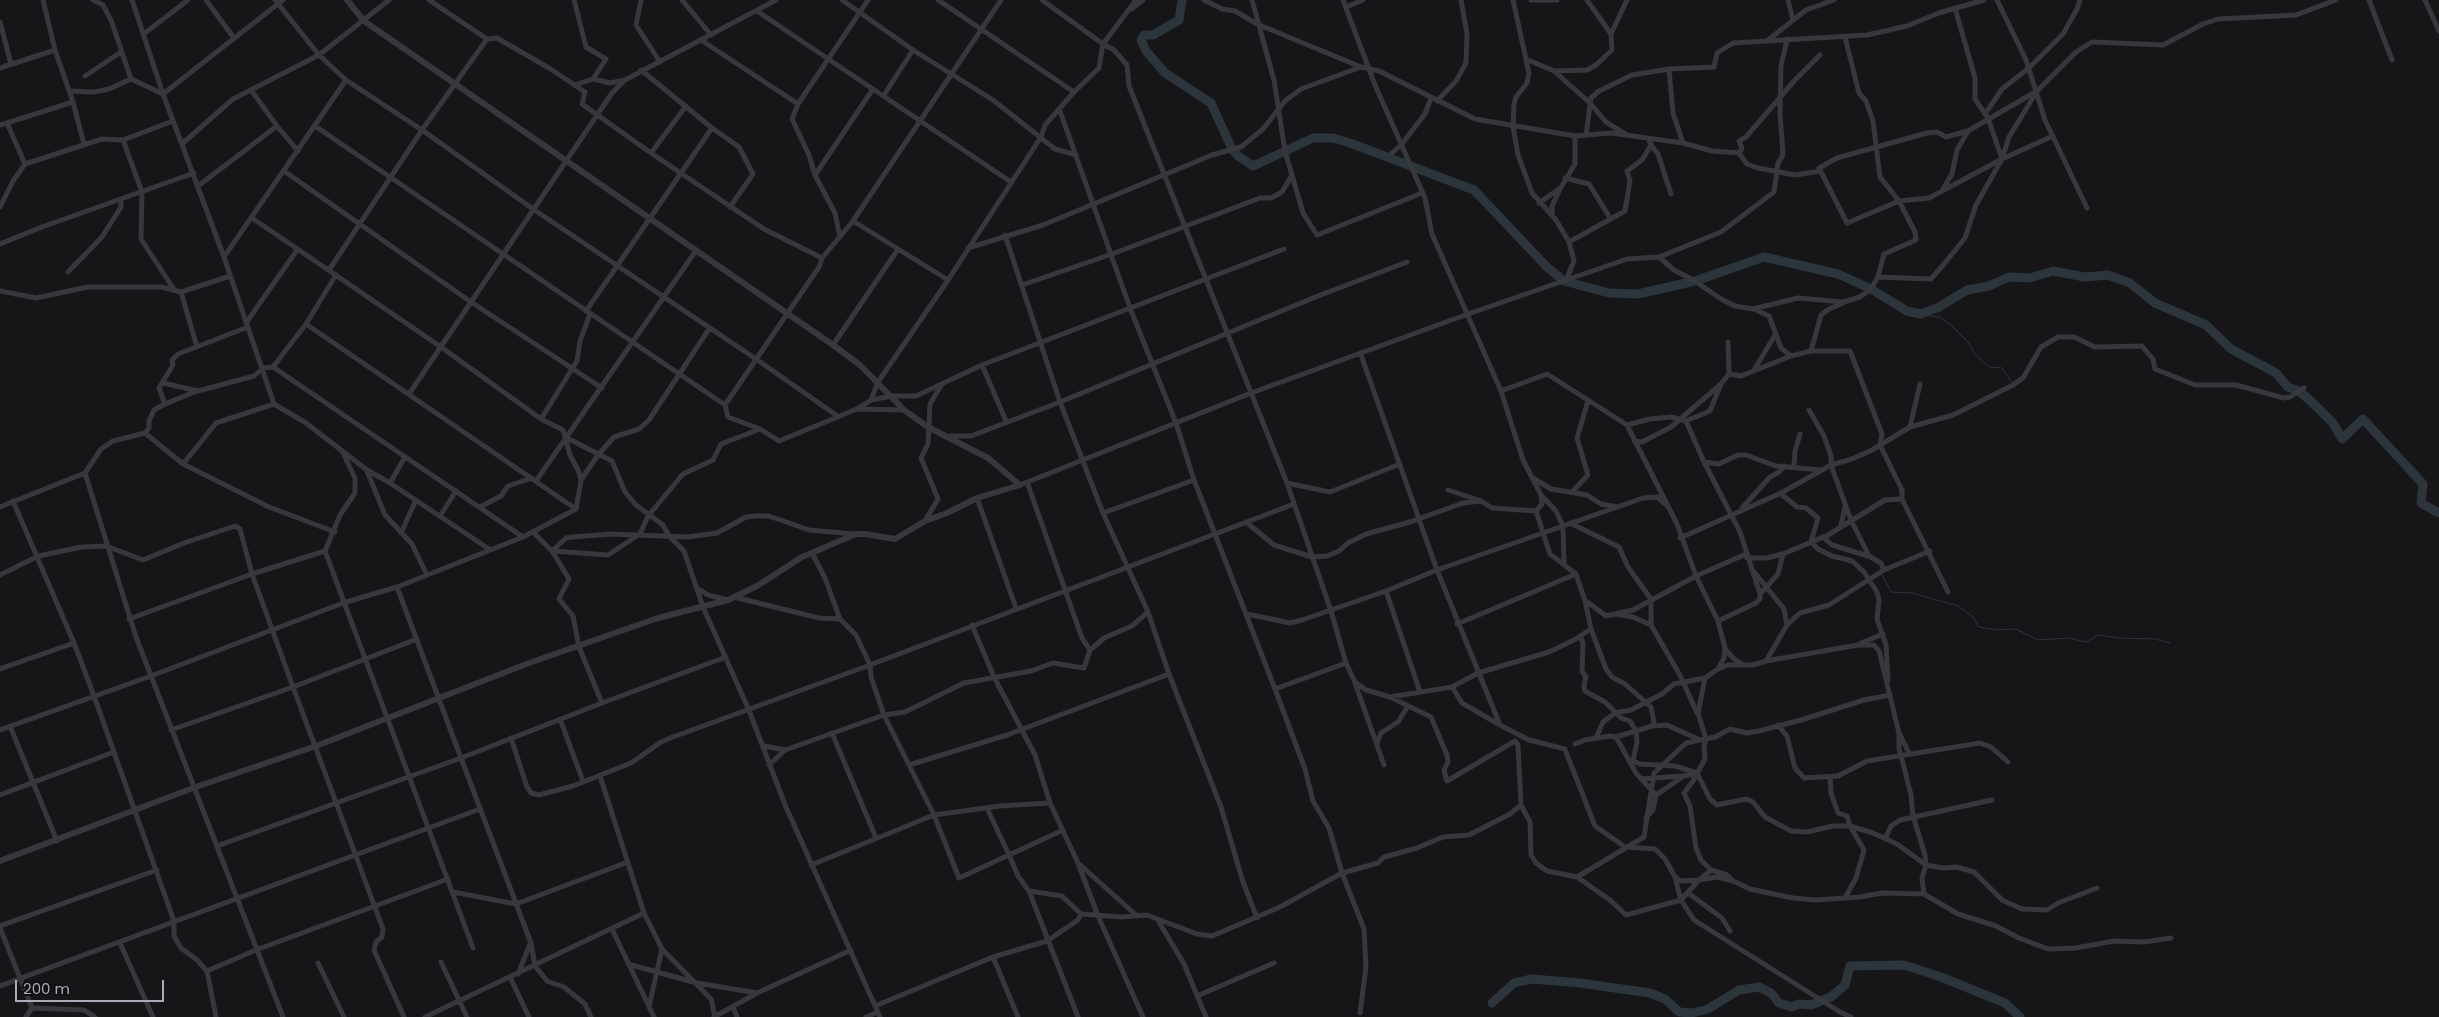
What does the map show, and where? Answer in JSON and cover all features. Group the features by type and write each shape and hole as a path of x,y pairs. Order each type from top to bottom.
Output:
{"street":[{"path":"43,0 55,50 70,91 84,144"},
{"path":"93,0 103,5 111,20 131,79 163,94"},
{"path":"132,0 145,33 163,94 194,173 274,404 306,423 367,470 390,483 489,549"},
{"path":"145,33 188,0"},
{"path":"206,0 234,38"},
{"path":"163,94 276,2 283,0"},
{"path":"347,0 364,21 454,85 650,218 695,252 833,345 860,365 904,410 928,426 950,436 967,448 988,458 1020,485"},
{"path":"183,143 233,100 319,55 389,0"},
{"path":"429,0 486,39 497,38 575,85 585,92 582,104 651,153 764,229 822,258"},
{"path":"574,0 586,47 606,60 593,79"},
{"path":"641,0 636,25 660,62"},
{"path":"682,0 711,35"},
{"path":"410,394 612,93 624,80 776,0"},
{"path":"842,0 913,50 993,100 1055,149 1076,155"},
{"path":"840,237 835,213 814,176 809,154 792,119 798,104 868,0"},
{"path":"938,0 1074,92"},
{"path":"725,406 819,267 822,258 853,221 1001,0"},
{"path":"1042,0 1114,50 1127,65 1129,86 1186,225 1226,333 1287,483 1331,611 1346,663 1355,682 1384,765"},
{"path":"871,400 878,382 948,280 1040,137 1045,125 1060,111 1074,92 1099,68 1103,44 1136,0"},
{"path":"1124,16 1143,0"},
{"path":"1204,0 1222,9 1235,11 1257,24 1361,67 1379,71 1437,102 1475,119 1575,136 1612,133 1683,143 1712,151 1739,153 1748,164 1758,168 1795,175 1821,171"},
{"path":"1252,0 1257,24 1274,80 1277,110 1292,175 1303,213 1316,235 1422,193"},
{"path":"1343,0 1369,69 1427,205 1432,234 1501,391 1523,460 1541,494 1556,511 1563,526 1564,564"},
{"path":"1346,7 1363,0"},
{"path":"1437,102 1456,81 1466,63 1467,34 1461,0"},
{"path":"1513,0 1529,78 1516,97 1513,126 1518,155 1532,193 1539,203 1552,215 1569,242 1574,261 1567,278"},
{"path":"1531,0 1557,0"},
{"path":"1587,0 1611,34"},
{"path":"1554,71 1588,70 1612,50 1611,34 1627,0"},
{"path":"1788,0 1793,20"},
{"path":"1768,40 1806,10 1834,0"},
{"path":"1586,136 1591,98 1599,91 1632,75 1670,68 1714,67 1714,56 1724,47 1733,43 1867,35 1899,28 1984,0"},
{"path":"1997,0 2029,68 2045,120 2088,208"},
{"path":"1987,116 2002,89 2029,68 2063,34 2080,0"},
{"path":"1878,277 1931,279 1965,238 1976,205 2002,159 2009,138 2037,91 2076,52 2092,42 2104,41 2163,45 2174,42 2203,24 2218,19 2296,15 2336,0"},
{"path":"2369,0 2392,60"},
{"path":"2425,0 2439,31"},
{"path":"276,2 319,55 346,80 422,130 663,298 756,359 836,416"},
{"path":"1955,8 1975,78 1975,99 1987,116 2002,159"},
{"path":"757,11 1011,182"},
{"path":"0,22 11,64"},
{"path":"1811,351 1821,316 1829,309 1860,297 1871,289 1878,277 1884,254 1916,240 1915,232 1899,201 1880,177 1873,121 1866,101 1859,93 1845,36"},
{"path":"329,270 422,130 486,39"},
{"path":"702,40 798,104"},
{"path":"552,551 566,538 573,536 640,534 688,537 717,533 746,517 754,516 769,516 809,530 865,534 895,539 925,520 946,513 977,498 1020,485 1251,393 1361,355 1468,314 1564,281 1567,278 1627,259 1659,257 1721,232 1774,192 1777,171 1783,155 1780,113 1782,97 1781,66 1787,40"},
{"path":"0,68 55,50"},
{"path":"884,95 913,50"},
{"path":"85,76 121,52"},
{"path":"1739,153 1742,148 1739,141 1746,137 1820,55"},
{"path":"1526,59 1554,71 1590,103 1606,122 1628,135"},
{"path":"967,248 1043,224 1212,155 1241,147 1263,129 1289,97 1301,89 1361,67"},
{"path":"1670,68 1673,113 1683,143"},
{"path":"641,70 712,128 739,147 753,174 730,207"},
{"path":"70,91 94,92 109,89 131,79"},
{"path":"575,85 593,79 610,83 624,80"},
{"path":"224,257 346,80"},
{"path":"814,176 873,89"},
{"path":"251,90 298,151"},
{"path":"1942,192 1952,174 1957,150 1962,138 1968,131 1987,116 2037,91"},
{"path":"1392,153 1401,145 1425,114 1431,98"},
{"path":"0,125 73,102"},
{"path":"651,153 686,106"},
{"path":"1060,111 1130,308 1176,423 1194,480 1305,768 1313,801 1330,828 1342,873 1364,929 1366,967 1360,1013"},
{"path":"0,207 25,164 102,139 123,140 174,121"},
{"path":"7,123 25,164"},
{"path":"198,186 277,126"},
{"path":"315,126 391,176 725,406 728,417 760,429 779,441 857,409 871,400 892,396 916,396 982,365 1284,248"},
{"path":"541,419 577,361 588,312 712,128"},
{"path":"1968,131 1946,137 1937,132 1927,133 1837,158 1819,168 1847,223 1899,201 1930,198 2002,159 2053,136"},
{"path":"1552,215 1552,206 1560,188 1575,164 1575,136"},
{"path":"1648,138 1651,146 1658,154 1671,194"},
{"path":"123,140 142,192 141,239 173,288"},
{"path":"1569,242 1625,211 1630,181 1627,171 1642,160 1651,146"},
{"path":"284,171 471,302 602,388"},
{"path":"0,244 42,227 194,173"},
{"path":"1022,285 1112,254 1260,198 1271,198 1282,192 1292,175"},
{"path":"1565,178 1589,184 1610,218"},
{"path":"1539,203 1560,188"},
{"path":"68,272 102,237 121,207 121,200"},
{"path":"252,218 541,419 563,430 570,455 579,472 581,481 576,510"},
{"path":"853,221 948,280"},
{"path":"1005,235 1060,402 1084,459 1103,513 1148,612 1221,807 1243,882 1257,918"},
{"path":"833,345 898,249"},
{"path":"165,404 159,388 173,365 172,360 178,354 247,325 297,250"},
{"path":"480,507 501,496 508,486 534,480 602,388 695,252"},
{"path":"1659,257 1674,270 1735,306 1754,308 1798,298 1844,302"},
{"path":"950,436 970,436 1060,402 1226,333 1407,262"},
{"path":"273,367 306,324 336,275"},
{"path":"0,291 36,298 88,287 133,286 173,288 181,292 230,276"},
{"path":"181,292 197,347"},
{"path":"1754,308 1769,316 1781,348 1791,356"},
{"path":"306,324 576,510"},
{"path":"581,481 598,454 614,437 639,429 649,420 709,329"},
{"path":"1753,370 1775,336"},
{"path":"1680,538 1780,493 1831,465 1852,459 1910,427 1953,415 2013,384 2023,378 2041,348 2051,340 2063,336 2080,338 2095,347 2142,346 2152,359 2155,369 2194,385 2236,385 2284,398 2290,397 2304,388"},
{"path":"1634,441 1642,442 1671,426 1678,418 1721,384 1729,374 1728,342"},
{"path":"1729,374 1741,376 1791,356 1811,351 1850,351 1882,434 1880,445 1902,490 1902,500 1930,552 1948,592"},
{"path":"1361,355 1437,570 1500,725"},
{"path":"982,365 1006,421"},
{"path":"0,507 85,473 101,449 113,441 145,433 149,428 149,421 154,410 165,404 198,391 254,376 263,368 273,367 523,536"},
{"path":"1501,391 1547,374 1627,425 1634,441 1647,461 1650,474 1658,485 1696,576 1718,621 1725,648 1724,658 1718,669"},
{"path":"162,383 198,391"},
{"path":"925,520 938,499 921,458 928,444 930,404 942,384"},
{"path":"1627,425 1650,419 1671,417 1686,421 1710,411 1721,384"},
{"path":"1910,427 1920,384"},
{"path":"1573,491 1588,475 1577,438 1588,401"},
{"path":"183,464 216,423 274,404"},
{"path":"857,409 904,410"},
{"path":"1809,410 1824,436 1831,456 1831,465 1850,520 1868,556"},
{"path":"1686,421 1704,462 1740,532 1760,594 1760,599 1756,603 1718,621"},
{"path":"552,551 608,555 640,534 648,516 684,474 712,460 721,444 760,429"},
{"path":"145,433 183,464 269,507 335,532"},
{"path":"1794,466 1795,451 1800,434"},
{"path":"566,438 612,461 626,492 648,516 663,525 669,536 684,551 703,607 764,746 769,765 811,865 879,1015 866,1017"},
{"path":"342,451 355,478 356,487 355,493 340,515 335,532 326,551 343,603 410,775 428,828 474,948"},
{"path":"1704,462 1719,464 1738,455 1746,455 1776,466 1794,466 1821,470"},
{"path":"390,483 406,457"},
{"path":"1287,483 1330,492 1400,464"},
{"path":"1740,510 1770,477 1779,472 1784,466"},
{"path":"367,470 381,507 412,544 428,575"},
{"path":"85,473 129,619 170,730 283,1017"},
{"path":"1532,478 1551,488 1573,491 1587,495 1601,504 1619,507"},
{"path":"1103,513 1194,480"},
{"path":"1027,482 1067,590 1082,638 1090,650"},
{"path":"1448,490 1481,501 1492,508 1536,511"},
{"path":"440,516 456,491"},
{"path":"1780,493 1797,506 1806,508 1818,518 1811,542"},
{"path":"1536,511 1542,504 1541,494"},
{"path":"1247,614 1290,623 1331,611 1542,532 1644,498 1657,497 1668,507"},
{"path":"977,498 1016,608"},
{"path":"401,533 416,500"},
{"path":"1585,601 1606,616 1633,610 1696,576 1747,556 1767,558 1783,554 1823,537 1885,500 1902,500"},
{"path":"13,501 38,556 94,696 174,920 174,936 178,945 208,971 216,1017"},
{"path":"1246,522 1274,545 1312,557 1327,556 1339,551 1348,543 1366,534 1419,519 1463,503 1481,501"},
{"path":"511,738 527,787 531,793 539,795 600,776 631,763 661,742 748,708 870,665 1294,504"},
{"path":"1841,526 1845,504"},
{"path":"0,730 151,676 343,603 428,575 523,536 576,510"},
{"path":"1536,511 1550,554 1576,574 1585,601 1591,629 1606,669 1612,677 1625,684 1651,707 1654,722 1652,726"},
{"path":"1570,523 1619,547 1628,567 1651,599 1651,625"},
{"path":"0,575 38,556 82,546 106,546 143,560 184,543 236,526 240,529 252,574 271,630 375,906 383,932 374,946 374,950 404,1017"},
{"path":"532,532 552,551 568,579 560,599 573,616 579,647 602,703"},
{"path":"0,861 193,788 316,746 529,663 658,618 731,598 757,586 789,564 856,534"},
{"path":"1823,537 1832,545 1868,556 1880,563 1884,570"},
{"path":"1811,542 1818,549 1832,556 1852,561 1870,580 1879,600 1877,619 1883,634 1888,664 1888,688"},
{"path":"129,619 252,574 326,551"},
{"path":"1766,661 1787,625 1800,614 1829,605 1884,570 1930,552"},
{"path":"812,553 825,578 840,619 856,635 870,665 871,677 884,715 934,815 959,878 1063,830"},
{"path":"1760,594 1778,574 1783,554"},
{"path":"1751,569 1784,609 1787,625"},
{"path":"1458,624 1576,574"},
{"path":"396,587 531,943 535,966 546,981 564,987 585,1004 591,1017"},
{"path":"696,588 708,594 819,618 840,619"},
{"path":"1386,591 1420,692"},
{"path":"769,765 785,750 884,715 905,712 964,683 1031,671 1052,663 1084,668 1090,650 1104,638 1132,626 1148,612"},
{"path":"1615,614 1643,620 1651,625 1683,681 1698,713 1705,759 1684,793 1690,806 1696,848 1701,860 1712,870 1726,875 1733,881"},
{"path":"972,625 994,677 1035,755 1050,803 1078,863 1098,916 1143,1017"},
{"path":"1390,697 1452,687 1478,673 1549,652 1591,629"},
{"path":"1858,645 1883,634"},
{"path":"1580,636 1583,643 1582,671 1586,677 1585,691 1605,702 1616,713 1630,720 1636,732 1637,742 1633,761 1640,764 1675,766 1697,773 1710,799 1717,805 1746,799 1753,802 1765,818 1791,831 1807,832 1826,826 1850,826 1897,844 1926,865 1943,868 1957,867 1974,872 1989,890 2002,900 2013,906 2031,910 2047,910 2058,903 2097,888"},
{"path":"170,730 293,687 417,639"},
{"path":"0,669 74,643"},
{"path":"1596,738 1603,722 1616,713 1631,710 1662,694 1674,684 1705,678 1728,665 1753,665 1858,645 1874,645 1878,651 1899,733 1900,754 1911,795 1912,816 1926,865 1922,878 1924,894"},
{"path":"1725,648 1733,658 1742,664"},
{"path":"217,846 461,758 726,656"},
{"path":"1275,689 1346,663"},
{"path":"909,765 1007,735 1021,728 1170,674"},
{"path":"1698,713 1705,678"},
{"path":"1355,682 1366,690 1390,697 1431,717 1447,755 1448,762 1444,770 1447,782 1515,742 1518,745 1521,805 1530,822 1531,855 1536,863 1547,871 1577,877 1610,900 1626,915 1681,900 1699,880 1712,870"},
{"path":"1452,687 1462,704 1528,740 1566,750 1595,826 1625,847 1655,850 1665,859 1675,877 1681,900 1694,920 1840,1012 1851,1017"},
{"path":"1577,877 1644,837 1651,779 1662,764 1686,743 1703,740 1730,729 1748,733 1778,724 1801,720 1864,700 1890,695"},
{"path":"1377,743 1381,733 1398,722 1408,706"},
{"path":"560,719 583,781"},
{"path":"1778,724 1786,736 1795,768 1804,778 1838,776 1868,761 1900,754 1980,743 1991,747 2008,762"},
{"path":"1574,744 1596,738 1616,737 1652,726 1667,725 1703,740"},
{"path":"10,726 32,784 57,841"},
{"path":"832,733 876,838"},
{"path":"1899,733 1909,753"},
{"path":"1616,737 1622,745 1626,758 1641,779 1656,795"},
{"path":"764,746 785,750"},
{"path":"0,795 114,752"},
{"path":"1641,779 1684,776 1697,773"},
{"path":"600,776 644,913 662,949 711,999 715,1017 757,993 851,950"},
{"path":"1646,819 1653,810 1656,795 1684,776"},
{"path":"1830,776 1832,793 1838,813 1847,816 1850,826 1864,850 1856,878 1845,898"},
{"path":"1886,839 1892,826 1900,820 1992,800"},
{"path":"811,865 934,815 986,808 1050,803"},
{"path":"1029,891 1062,896 1081,914 1098,916 1147,915 1158,922 1205,936 1212,936 1257,918 1342,873 1378,863 1384,857 1417,848 1442,837 1469,835 1510,814 1521,805"},
{"path":"986,808 1018,876 1029,891 1078,1017"},
{"path":"0,986 120,943 174,920 480,809"},
{"path":"453,892 516,904 628,862"},
{"path":"1078,863 1136,915"},
{"path":"32,1008 0,927 157,870"},
{"path":"1675,877 1681,882 1717,877 1733,881 1750,889 1793,898 1816,900 1882,893 1924,894 1958,914 1996,926 2019,938 2048,949 2076,948 2114,941 2144,942 2171,938"},
{"path":"208,971 256,950 448,879"},
{"path":"1688,892 1722,918 1730,931"},
{"path":"425,1017 644,913"},
{"path":"875,1006 992,957 1047,941 1078,920 1081,914"},
{"path":"1158,922 1184,964 1206,1017"},
{"path":"612,929 654,1017"},
{"path":"120,943 154,1017"},
{"path":"518,974 531,943"},
{"path":"649,1007 662,949"},
{"path":"992,957 1018,1017"},
{"path":"441,962 468,1017"},
{"path":"318,963 344,1017"},
{"path":"628,964 657,970 697,983 757,993"},
{"path":"1197,996 1274,964"},
{"path":"510,978 529,1017"},
{"path":"734,1007 737,1017"},
{"path":"26,1017 32,1008"},
{"path":"32,1008 84,1010 95,1017"}],"waterway":[{"path":"1182,0 1179,20 1153,35 1144,35 1141,40 1146,51 1165,73 1211,103 1232,149 1238,156 1253,166 1313,138 1333,138 1350,143 1474,190 1546,266 1564,281 1609,293 1638,294 1695,281 1764,257 1838,274 1871,289 1907,311 1921,314 1939,307 1967,290 1989,286 2009,277 2030,278 2053,271 2085,277 2108,275 2130,283 2155,303 2206,325 2231,349 2276,373 2288,387 2299,391 2314,404 2333,423 2342,439 2363,419 2423,484 2421,503 2439,513"},
{"path":"1921,314 1941,318 1951,325 1968,342 1975,354 1989,367 2002,368 2013,384"},
{"path":"1881,573 1891,592 1912,593 1958,606 1972,616 1979,627 1997,630 2016,629 2038,640 2069,638 2086,642 2098,635 2119,638 2155,639 2170,643"},
{"path":"1492,1003 1514,983 1532,979 1580,983 1650,993 1665,999 1679,1012 1692,1013 1708,1009 1739,990 1759,987 1771,993 1779,1003 1792,1007 1799,1004 1811,1005 1831,997 1845,985 1850,966 1904,965 1941,977 2005,1003 2020,1017"}]}
